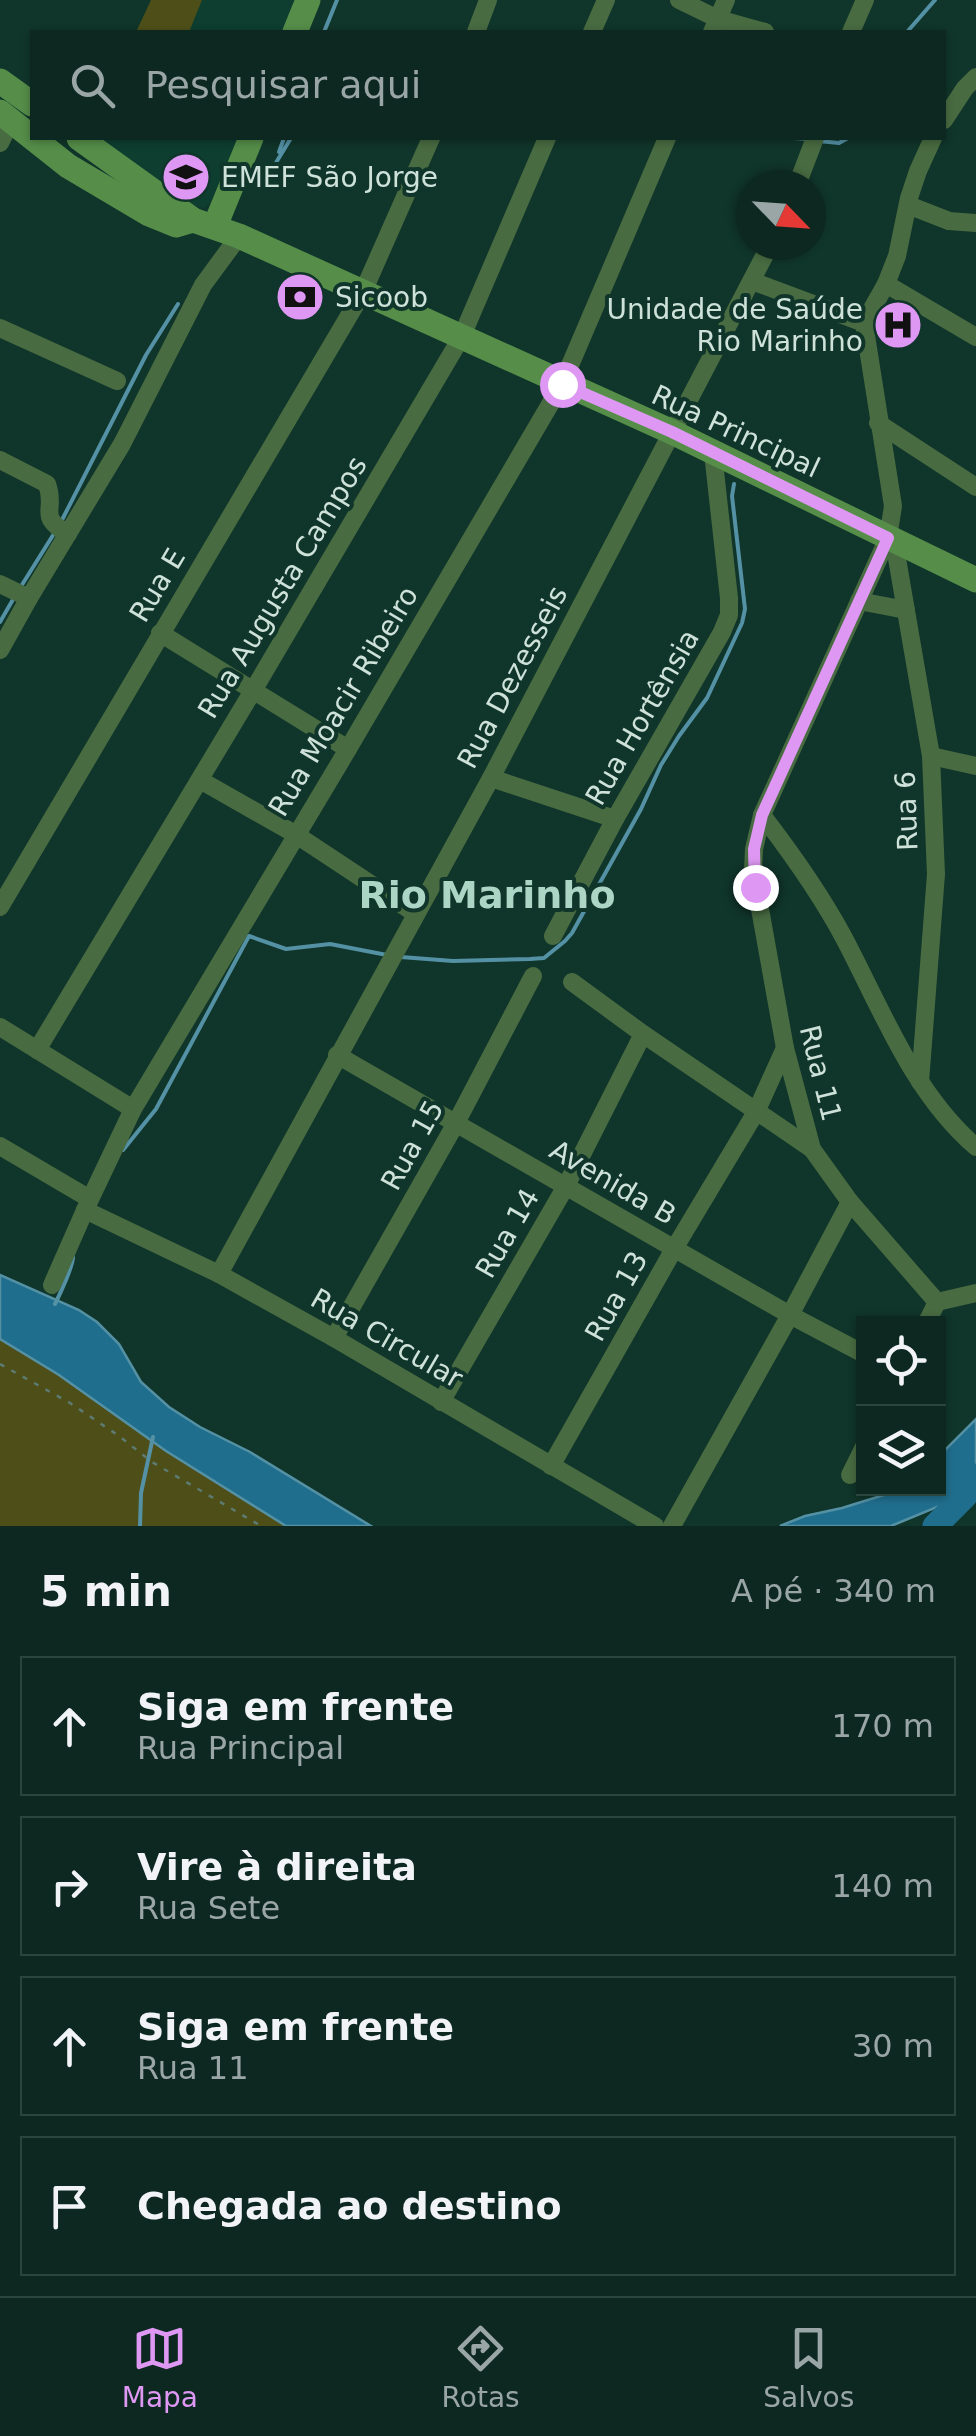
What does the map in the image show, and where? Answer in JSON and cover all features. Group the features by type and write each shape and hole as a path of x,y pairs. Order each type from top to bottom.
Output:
{"main road":[{"path":"296,30 308,0"},
{"path":"0,81 30,103"},
{"name":"Rua Principal","path":"4,125 149,214 176,225 220,229"},
{"name":"Rua Principal","path":"82,140 220,229 672,432 976,580"},
{"path":"220,229 250,140"}],"street":[{"path":"477,30 488,0"},
{"path":"593,30 606,0"},
{"path":"679,0 716,26 749,30"},
{"path":"716,26 726,0"},
{"path":"852,30 865,0"},
{"path":"946,117 976,77"},
{"name":"Rua E","path":"0,907 363,292 431,140"},
{"name":"Rua Augusta Campos","path":"36,1050 462,336 546,140"},
{"name":"Rua Moacir Ribeiro","path":"52,1286 91,1210 133,1109 562,384 667,140"},
{"path":"803,170 814,140"},
{"path":"892,539 892,506 864,323 897,256 908,205 932,140"},
{"path":"908,205 949,221 976,223"},
{"path":"0,650 16,592 122,444 203,285 220,229"},
{"name":"Rua Dezesseis","path":"219,1274 400,946 762,260"},
{"path":"752,281 864,323"},
{"path":"886,284 976,336"},
{"path":"0,328 117,381"},
{"path":"878,422 976,487"},
{"name":"Rua Hortênsia","path":"553,936 729,614 713,453"},
{"path":"0,460 47,484 48,516 62,530"},
{"name":"Rua 11","path":"892,539 859,601 762,815 753,870 785,1048 812,1149 850,1202 937,1302"},
{"name":"Rua 6","path":"892,539 931,756 936,874 920,1082"},
{"path":"859,601 906,610"},
{"path":"160,633 348,749"},
{"path":"931,756 976,766"},
{"path":"490,778 615,819"},
{"path":"200,780 295,834 416,914"},
{"path":"762,815 790,850 841,932 920,1082 955,1129 976,1147"},
{"name":"Rua 15","path":"334,1338 456,1124 532,976"},
{"path":"572,982 812,1149"},
{"path":"0,1027 133,1109"},
{"name":"Rua 14","path":"440,1402 566,1186 643,1034"},
{"name":"Rua 13","path":"552,1466 674,1248 756,1112 785,1048"},
{"name":"Avenida B","path":"337,1055 790,1316 856,1350"},
{"path":"955,1129 976,1129"},
{"name":"Rua Circular","path":"0,1146 91,1210 219,1274 334,1338 655,1526"},
{"path":"672,1526 850,1202"},
{"path":"930,1316 937,1302 976,1293"},
{"path":"850,1475 856,1463"}],"path":[{"path":"0,1364 70,1403 152,1462 261,1526"}],"shaded area":[{"path":"151,0 297,0 285,30 137,30"},
{"path":"151,0 202,0 190,30 137,30"},
{"name":"EMEF São Jorge","path":"102,140 239,140 205,208 106,151"},
{"path":"0,1339 59,1375 166,1451 286,1526 0,1526"}],"water":[{"path":"0,1275 97,1322 119,1344 141,1382 169,1407 371,1526 286,1526 0,1339"},
{"path":"976,1419 976,1491 891,1526 780,1526 881,1496 946,1496 946,1449"}],"waterway":[{"path":"325,30 337,0"},
{"path":"909,30 935,0"},
{"path":"279,152 283,140"},
{"path":"260,189 290,140"},
{"path":"819,141 844,140"},
{"path":"62,520 146,355 178,304"},
{"path":"401,957 453,961 544,958 572,933 661,765 707,698 742,623 745,609 732,496 734,484"},
{"path":"20,588 55,532"},
{"path":"0,622 15,596"},
{"path":"123,1150 156,1109 249,936 286,949 330,944 387,955"},
{"path":"55,1304 73,1257"},
{"path":"140,1526 141,1493 153,1437"},
{"name":"Rio Marinho","path":"935,1526 965,1496 976,1476"}],"place":[{"name":"EMEF São Jorge","path":"186,177"},
{"name":"Sicoob","path":"300,297"},
{"name":"Unidade de Saúde Rio Marinho","path":"898,325"}],"district":[{"name":"Rio Marinho","path":"487,895"}],"route":[{"path":"562,384 672,432 888,538 762,815 754,849 755,887"}]}
